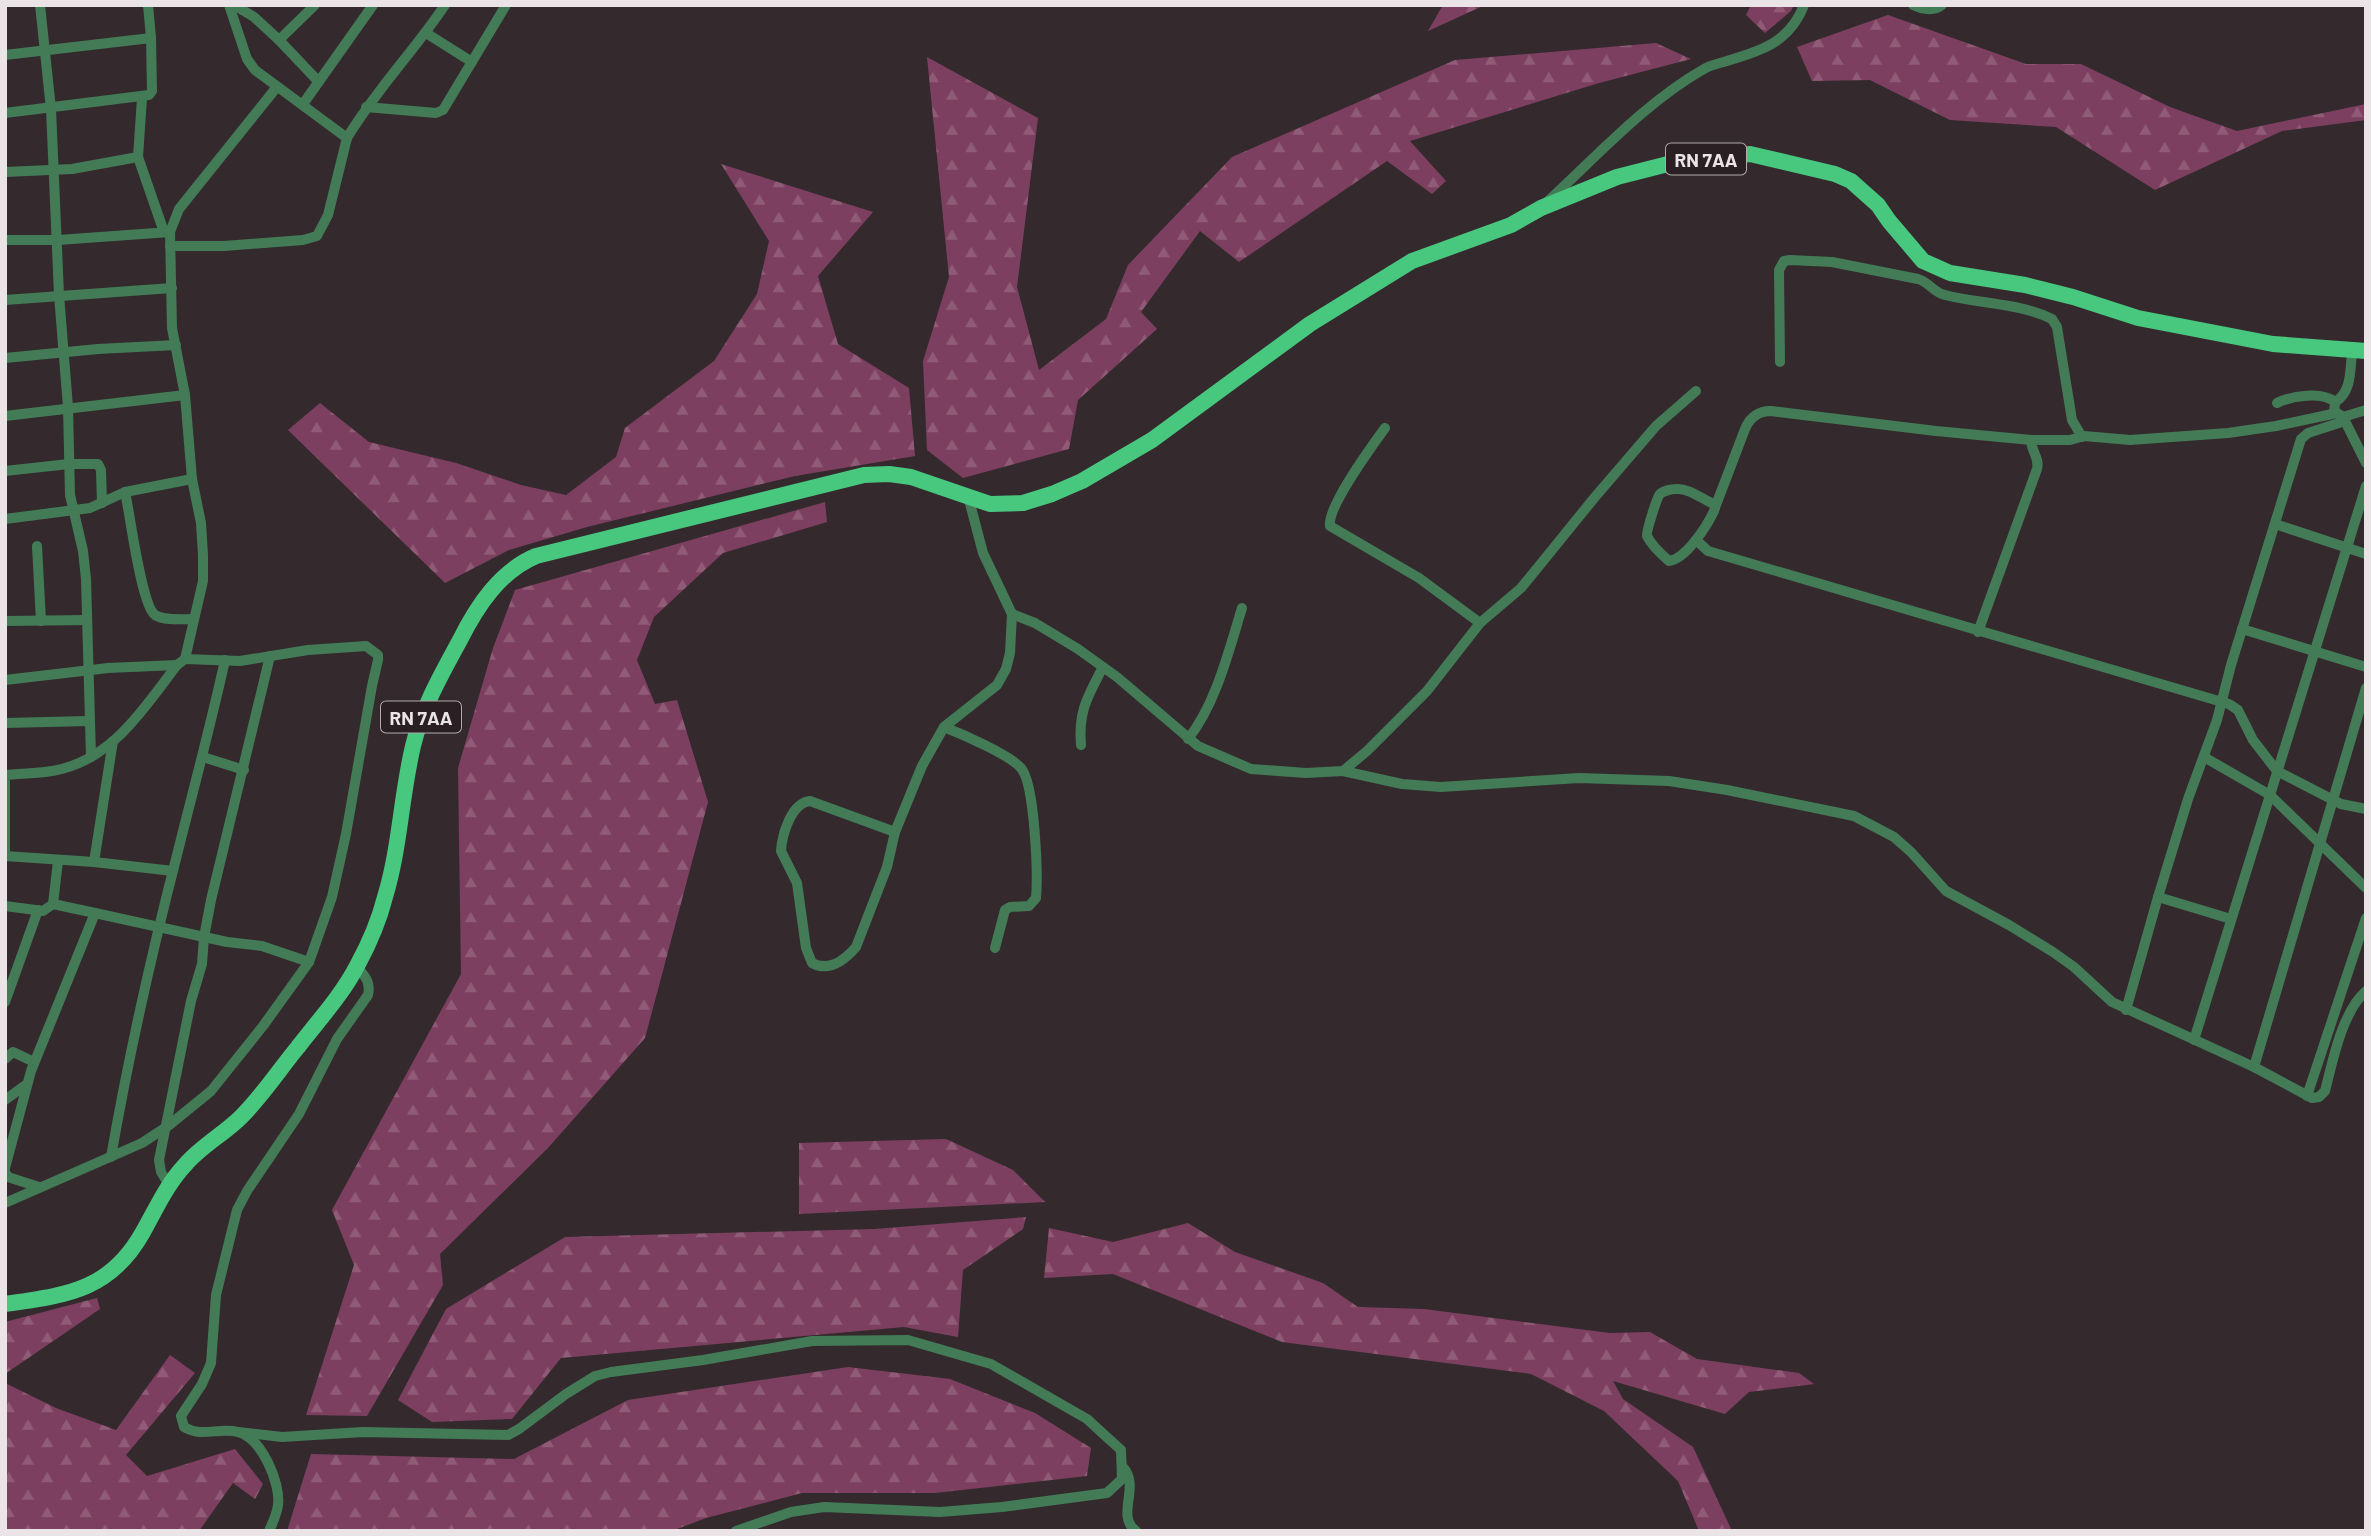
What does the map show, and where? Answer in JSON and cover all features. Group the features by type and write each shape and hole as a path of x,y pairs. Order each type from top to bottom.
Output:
{"main road":[{"name":"RN 7AA","path":"5,1304 75,1292 95,1284 111,1273 137,1243 169,1185 187,1163 240,1118 266,1089 357,967 376,927 386,896 404,787 426,704 471,620 492,589 519,565 536,556 864,475 911,477 990,503 1023,503 1082,481 1152,440 1345,301 1412,261 1511,225 1541,208 1617,177 1668,164 1750,154 1835,174 1851,181 1878,205 1923,261 1950,273 2025,285 2138,318 2273,344 2359,351"}],"street":[{"path":"40,5 47,49 51,109 59,295 68,407 70,495 83,551 91,757"},
{"path":"5,113 142,98 150,94 151,38 148,5"},
{"path":"231,5 254,17 317,80"},
{"path":"231,5 247,59 255,70 347,138"},
{"path":"279,40 315,5"},
{"path":"170,246 224,246 303,240 317,236 328,215 347,138 366,107 426,33 445,5"},
{"path":"366,107 436,113 443,110 506,5"},
{"path":"1541,208 1630,125 1668,94 1706,68 1762,51 1786,34 1800,17 1804,5"},
{"path":"1913,5 1922,9 1938,8 1941,5"},
{"path":"303,104 369,6"},
{"path":"426,33 472,62"},
{"path":"5,55 151,38"},
{"path":"167,232 179,209 276,88"},
{"path":"5,775 68,768 91,757 127,729 181,662 203,581 201,523 192,479 185,395 172,328 170,246 138,158 142,98"},
{"path":"5,172 53,171 138,158"},
{"path":"5,240 58,240 167,232"},
{"path":"1780,362 1779,270 1784,261 1832,262 1918,278 1941,295 2026,310 2054,321 2072,419 2082,437"},
{"path":"1929,284 1938,269"},
{"path":"5,300 172,288"},
{"path":"5,358 176,345"},
{"path":"2126,1010 2188,799 2222,702 2301,439 2339,413 2359,351"},
{"path":"1343,771 1427,691 1480,623 1521,589 1656,426 1696,391"},
{"path":"5,416 185,395"},
{"path":"2277,403 2298,396 2329,398 2366,463"},
{"path":"1716,505 1680,489 1664,492 1657,498 1646,533 1667,559 1676,560 1696,540 1716,505 1747,423 1766,411 2031,440 2070,440 2082,437 2130,440 2228,433 2366,410"},
{"path":"1385,428 1348,484 1329,520 1330,526 1440,591 1480,623"},
{"path":"1978,632 2037,469 2038,461 2031,440"},
{"path":"5,471 69,464 98,464 101,470 102,503"},
{"path":"5,519 90,508 125,492 192,479"},
{"path":"2194,1040 2366,486"},
{"path":"125,492 139,571 151,611 161,618 193,620"},
{"path":"895,832 810,801 801,803 792,815 781,851 797,883 806,948 812,963 820,968 828,967 849,956 856,947 887,867 895,832 922,766 944,727 988,694 1002,677 1010,653 1012,614 983,553 968,496"},
{"path":"2275,524 2366,554"},
{"path":"1696,540 1708,551 2222,702 2238,710 2253,740 2277,771 2332,799 2358,809 2366,809"},
{"path":"37,546 41,621"},
{"path":"1188,739 1201,721 1242,608"},
{"path":"1012,614 1035,623 1103,667 1198,746 1251,769 1306,773 1343,771 1402,784 1441,787 1579,778 1649,779 1727,790 1854,816 1881,828 1903,844 1946,891 2053,952 2074,967 2106,998 2126,1010 2254,1067 2307,1096 2316,1098 2325,1091 2347,1015 2355,1001 2366,991"},
{"path":"5,621 87,620"},
{"path":"2242,629 2366,667"},
{"path":"5,680 108,668 248,660 308,650 366,646 373,650 379,660 332,897 309,961 263,1026 211,1091 168,1126 142,1143 5,1203"},
{"path":"169,1185 159,1167 191,1001 202,964 204,937 270,656"},
{"path":"111,1157 159,926 203,758 225,660"},
{"path":"1081,745 1079,724 1082,710 1103,667"},
{"path":"2254,1067 2366,688"},
{"path":"5,723 89,722"},
{"path":"944,727 964,734 1020,765 1026,774 1031,800 1036,898 1029,906 1010,907 1005,910 995,948"},
{"path":"94,862 113,741"},
{"path":"2204,757 2270,795 2366,888"},
{"path":"203,758 244,770"},
{"path":"5,782 5,850"},
{"path":"5,856 173,871"},
{"path":"5,906 46,910 53,904 58,861"},
{"path":"2158,897 2231,919"},
{"path":"53,904 204,937 262,946 309,961"},
{"path":"5,1002 38,910"},
{"path":"39,1187 8,1177 5,1170 34,1062 95,913"},
{"path":"2307,1096 2366,918"},
{"path":"357,967 368,981 369,995 337,1039 299,1114 237,1210 216,1295 211,1363 202,1384 181,1416 184,1427 194,1432 238,1432 282,1437 363,1432 508,1435 566,1394 596,1376 611,1372 703,1360 812,1341 908,1340 991,1364 1087,1419 1121,1450 1122,1479 1107,1493 940,1512 824,1507 791,1512 736,1531"},
{"path":"5,1059 13,1052 34,1062"},
{"path":"5,1100 27,1084"},
{"path":"238,1432 259,1448 275,1478 279,1503 269,1531"},
{"path":"1123,1467 1130,1486 1126,1516 1130,1526 1136,1531"}],"green space":[{"path":"1443,5 1485,5 1428,31"},
{"path":"1751,5 1794,5 1791,11 1765,33 1746,15"},
{"path":"1888,15 2026,64 2081,64 2170,107 2237,131 2366,104 2366,120 2282,131 2155,190 2056,127 1950,120 1870,80 1812,81 1797,47"},
{"path":"1656,43 1691,59 1599,83 1410,141 1446,181 1432,194 1387,161 1239,262 1200,231 1141,312 1157,329 1078,400 1069,449 963,478 927,450 923,361 949,277 927,57 1038,118 1017,287 1039,370 1106,319 1128,265 1232,157 1455,60"},
{"path":"721,164 873,212 818,276 838,344 909,388 915,456 795,476 587,527 509,550 445,583 288,430 320,403 369,442 456,463 521,485 566,495 616,457 625,428 714,361 757,294 769,241"},
{"path":"825,502 827,522 723,553 654,617 637,660 655,704 677,700 708,802 645,1038 548,1148 440,1254 443,1285 367,1416 306,1415 354,1265 332,1210 461,974 458,768 493,648 515,590"},
{"path":"946,1139 1013,1170 1045,1202 799,1214 799,1143"},
{"path":"1026,1217 1023,1229 963,1270 958,1337 904,1327 561,1358 512,1419 432,1422 398,1400 446,1309 565,1237 874,1229"},
{"path":"1188,1223 1235,1252 1323,1283 1358,1307 1424,1309 1610,1333 1650,1332 1697,1359 1799,1373 1814,1384 1749,1392 1725,1414 1613,1381 1623,1399 1693,1447 1732,1531 1699,1531 1678,1481 1604,1411 1531,1374 1282,1342 1113,1274 1044,1278 1049,1228 1113,1242"},
{"path":"97,1298 100,1309 5,1374 5,1322"},
{"path":"170,1355 195,1373 126,1455 147,1476 235,1449 263,1484 255,1499 233,1483 199,1531 5,1531 5,1383 56,1408 116,1430"},
{"path":"848,1367 950,1379 1035,1413 1091,1448 1087,1476 935,1493 802,1493 706,1518 672,1531 287,1531 311,1454 514,1459 628,1400"}]}
